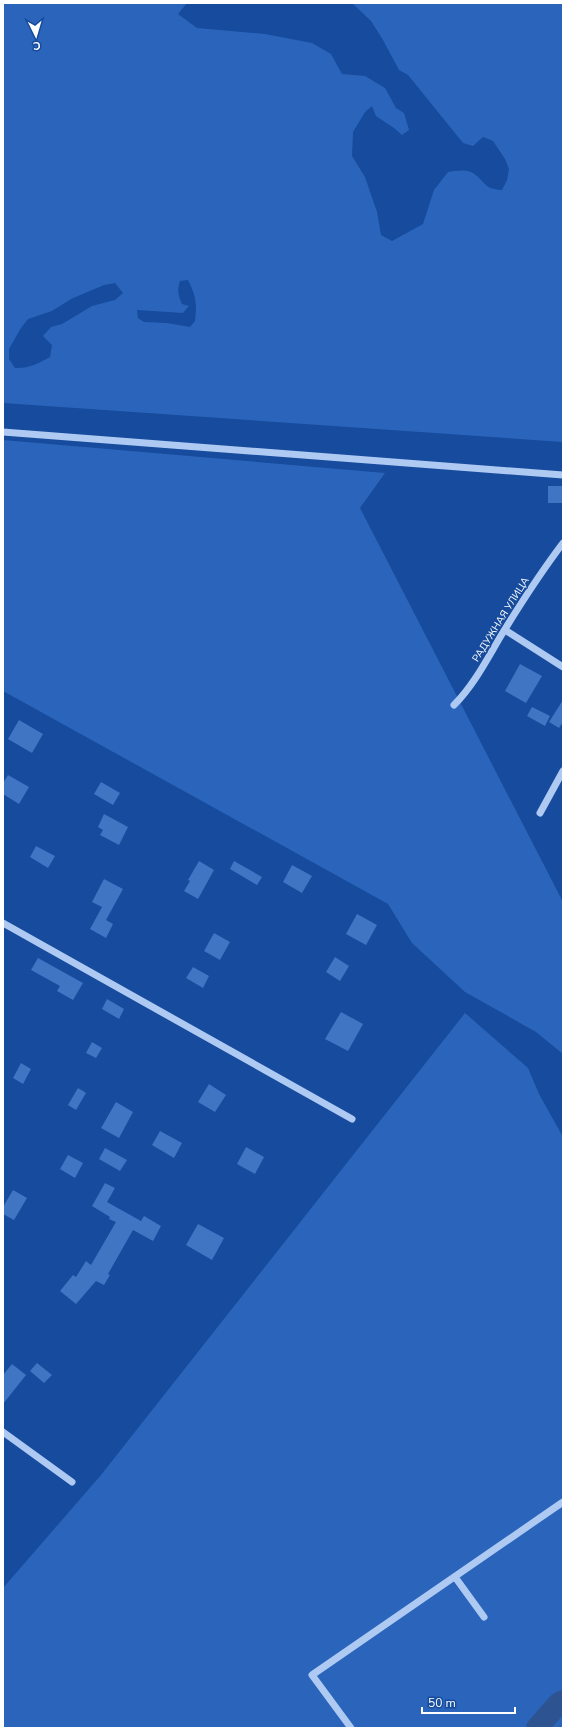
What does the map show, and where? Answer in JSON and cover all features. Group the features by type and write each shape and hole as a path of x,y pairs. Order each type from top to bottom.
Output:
{"street":[{"path":"3,432 563,475"},
{"name":"РАДУЖНАЯ УЛИЦА","path":"454,705 467,692 549,561 563,543"},
{"path":"505,630 563,667"},
{"path":"540,813 563,771"},
{"path":"3,923 352,1119"},
{"path":"3,1432 72,1482"},
{"path":"351,1728 312,1675 563,1502"},
{"path":"455,1577 484,1617"}],"shaded area":[{"path":"3,3 187,3 178,14 197,28 265,34 312,43 331,54 342,74 365,76 385,88 396,108 404,113 409,130 402,135 376,116 372,106 365,112 353,132 352,156 365,177 377,212 381,235 392,241 423,224 434,190 448,172 467,171 473,173 488,187 502,190 507,180 509,169 505,159 493,141 483,137 473,146 463,143 408,75 399,70 371,21 352,3 563,3 563,442 3,403","holes":["188,280 193,291 196,304 195,321 190,327 167,323 144,322 138,318 137,310 183,313 189,306 182,304 178,287 180,281","115,283 123,293 115,300 92,306 62,324 51,327 43,336 52,345 50,357 24,368 15,368 9,359 9,349 28,319 52,311 71,299 104,285"]},
{"path":"3,440 385,473 360,508 563,902 563,1054 536,1032 465,992 412,943 388,904 3,691"},
{"path":"465,1013 528,1068 539,1094 563,1137 563,1728 3,1728 3,1588 101,1475"}],"building":[{"path":"548,486 563,486 563,503 548,503"},
{"path":"520,664 542,676 526,703 505,691"},
{"path":"563,700 563,722 559,728 549,722"},
{"path":"532,707 550,716 545,726 527,716"},
{"path":"19,720 43,734 32,753 8,739"},
{"path":"8,775 29,787 19,804 3,794 3,783"},
{"path":"101,782 120,793 113,805 94,794"},
{"path":"104,814 128,827 119,845 100,835 103,830 98,827"},
{"path":"36,846 55,856 48,868 30,857"},
{"path":"199,861 214,870 198,899 184,891 190,881 188,880"},
{"path":"234,861 262,877 257,885 230,869"},
{"path":"292,865 312,876 302,893 283,882"},
{"path":"104,879 123,889 106,920 113,924 106,938 90,929 102,907 92,902"},
{"path":"357,914 377,925 366,945 346,934"},
{"path":"214,933 230,942 220,960 204,951"},
{"path":"335,957 349,966 340,981 326,972"},
{"path":"38,958 83,983 73,1000 57,991 60,986 31,970"},
{"path":"193,967 209,976 203,988 186,978"},
{"path":"107,999 124,1009 119,1019 102,1009"},
{"path":"341,1012 363,1024 348,1051 325,1039"},
{"path":"92,1042 102,1048 96,1058 86,1053"},
{"path":"21,1063 31,1069 23,1084 13,1078"},
{"path":"209,1084 226,1095 215,1112 198,1102"},
{"path":"78,1088 86,1093 76,1110 68,1105"},
{"path":"116,1102 133,1112 119,1138 101,1128"},
{"path":"160,1131 182,1143 174,1158 152,1145"},
{"path":"246,1147 264,1157 255,1174 237,1164"},
{"path":"105,1148 127,1160 120,1171 99,1159"},
{"path":"68,1155 83,1163 75,1178 60,1169"},
{"path":"105,1183 115,1188 107,1202 141,1221 144,1216 161,1226 153,1241 133,1230 108,1274 110,1275 104,1285 96,1281 76,1304 60,1291 73,1275 76,1277 86,1261 91,1265 116,1222 109,1219 110,1217 92,1206"},
{"path":"13,1190 27,1198 14,1220 3,1214 3,1207"},
{"path":"198,1224 224,1238 212,1260 186,1245"},
{"path":"37,1363 52,1375 44,1383 30,1371"},
{"path":"12,1364 26,1375 3,1404 3,1375"}],"waterway":[{"path":"537,1728 558,1704 563,1701"}]}
